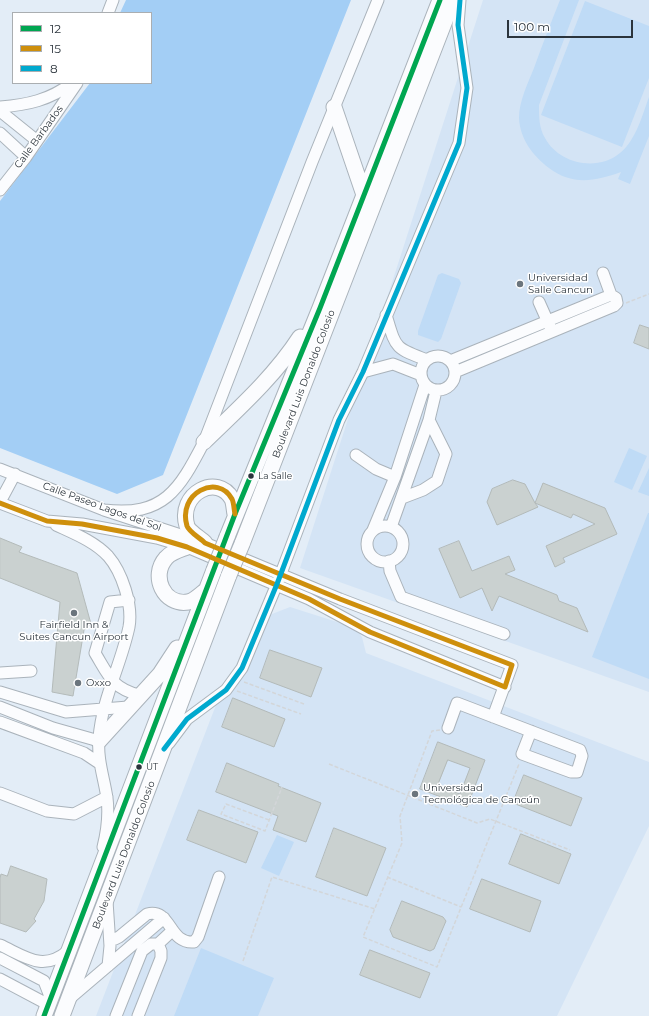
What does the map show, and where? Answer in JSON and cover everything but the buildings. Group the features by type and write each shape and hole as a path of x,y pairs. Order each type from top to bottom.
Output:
{"main road":[{"name":"Boulevard Luis Donaldo Colosio","path":"48,1007 226,537 320,308 440,0"},
{"name":"Boulevard Luis Donaldo Colosio","path":"62,1016 229,575 453,0"},
{"path":"334,107 364,195"},
{"path":"204,442 250,398 289,354 320,308"},
{"path":"205,543 188,527 186,514 190,500 197,490 210,487 223,490 232,499 235,514"},
{"path":"187,547 174,551 165,559 160,570 159,585 167,597 179,602 190,602 206,590"},
{"path":"99,740 166,666 195,620"}],"street":[{"path":"108,12 113,0"},
{"path":"104,510 124,512 143,510 160,503 176,490 189,472 204,442 334,107 378,0"},
{"path":"164,749 187,719 228,687 242,668 278,580 339,420 363,372 461,135 467,88 458,25 460,0"},
{"path":"0,107 22,105 44,99 70,84"},
{"name":"Calle Barbados","path":"0,190 26,157 36,140 76,84"},
{"path":"0,111 36,140"},
{"path":"0,133 26,157"},
{"path":"603,273 613,301"},
{"path":"450,361 548,322 613,301"},
{"path":"455,372 553,333 613,301"},
{"path":"539,302 553,333"},
{"path":"386,315 394,340 402,351 427,360"},
{"path":"363,372 393,364 423,380 436,391 442,390 452,384 455,372 450,361 442,356 437,356 427,360 421,369 423,380 395,477 373,530 367,540 369,552 377,560 389,562 399,556 403,545 400,534 391,527 382,526 373,530"},
{"path":"391,527 429,420 436,391"},
{"path":"402,498 423,490 437,481 444,461 446,454 429,420"},
{"path":"356,455 376,469 395,477"},
{"name":"Calle Paseo Lagos del Sol","path":"0,469 104,510 205,543 278,580"},
{"path":"0,502 15,474"},
{"name":"Calle Paseo Lagos del Sol","path":"0,502 47,521 82,524 158,538 278,580"},
{"path":"47,521 84,537 108,556 122,580 129,600 129,626 103,710 99,740 99,763 107,797 107,825 91,896"},
{"path":"389,562 390,571 402,597 504,634"},
{"path":"278,580 340,599 512,665 493,717"},
{"path":"278,580 370,632 505,687"},
{"path":"334,611 340,599"},
{"path":"129,600 110,602 95,654 112,681 125,692 139,695"},
{"path":"0,673 31,671"},
{"path":"0,692 66,712 128,707"},
{"path":"448,728 457,703 531,731 580,750 582,756 577,772 570,772 522,754 531,731"},
{"path":"0,707 53,728 99,740"},
{"path":"0,722 84,753 99,763"},
{"path":"0,793 47,811 74,814 107,797"},
{"path":"110,938 114,939 119,937 147,914 157,913 164,918 176,936 187,943 194,942 198,938 220,876"},
{"path":"107,900 110,938 108,966"},
{"path":"69,999 164,918"},
{"path":"116,1016 142,951 152,944 158,944 172,931"},
{"path":"138,1016 161,958 161,951 158,944"},
{"path":"0,945 45,963 59,959 70,949"},
{"path":"0,958 44,981 48,1007"},
{"path":"0,980 48,1007"}],"path":[{"path":"613,301 649,294"},
{"path":"235,678 304,704"},
{"path":"228,687 301,714"},
{"path":"448,728 432,731 400,816 402,843 363,937 437,967 522,754"},
{"path":"329,764 477,823 490,819 570,850"},
{"path":"269,820 226,804 222,814 265,831 282,787"},
{"path":"243,961 272,877 374,909"},
{"path":"387,877 462,907"}],"shaded area":[{"path":"126,0 351,0 163,475 117,494 0,448 0,201 89,84 152,84 152,12 120,12"},
{"name":"Universidad Salle Cancun","path":"483,0 649,0 649,692 300,568"},
{"path":"560,0 579,0 539,105 540,126 551,147 559,154 579,162 601,162 611,159 626,148 638,127 649,97 649,136 630,184 618,179 621,172 602,178 584,180 575,180 558,174 538,158 528,146 522,133 519,112 522,99"},
{"path":"585,1 649,26 649,78 622,147 541,115"},
{"path":"442,273 459,279 461,283 441,339 438,342 418,335 418,331 438,275"},
{"path":"629,448 647,456 632,490 614,482"},
{"path":"649,468 649,496 638,492"},
{"path":"649,513 649,679 592,657"},
{"name":"Universidad Tecnológica de Cancún","path":"290,607 356,628 362,637 366,653 649,762 649,826 557,1016 96,1016 216,705 232,691 245,673 266,621 272,614"},
{"path":"277,835 294,842 279,876 261,868"},
{"path":"201,948 274,978 258,1016 174,1016"}],"transit line":[{"name":"12","path":"44,1016 235,514 320,308 440,0"},
{"name":"8","path":"164,749 187,719 226,690 242,668 277,584 339,420 363,372 459,143 467,88 458,25 460,0"},
{"name":"15","path":"0,503 47,521 82,524 157,538 187,547 309,599 370,632 505,687 512,665 340,599 205,543 188,528 185,514 188,504 193,496 200,490 209,487 226,491 232,499 235,514"}],"place":[{"name":"Universidad Salle Cancun","path":"520,284"},
{"name":"La Salle","path":"251,476"},
{"name":"Fairfield Inn & Suites Cancun Airport","path":"74,613"},
{"name":"Oxxo","path":"78,683"},
{"name":"UT","path":"139,767"},
{"name":"Universidad Tecnológica de Cancún","path":"415,794"}]}
